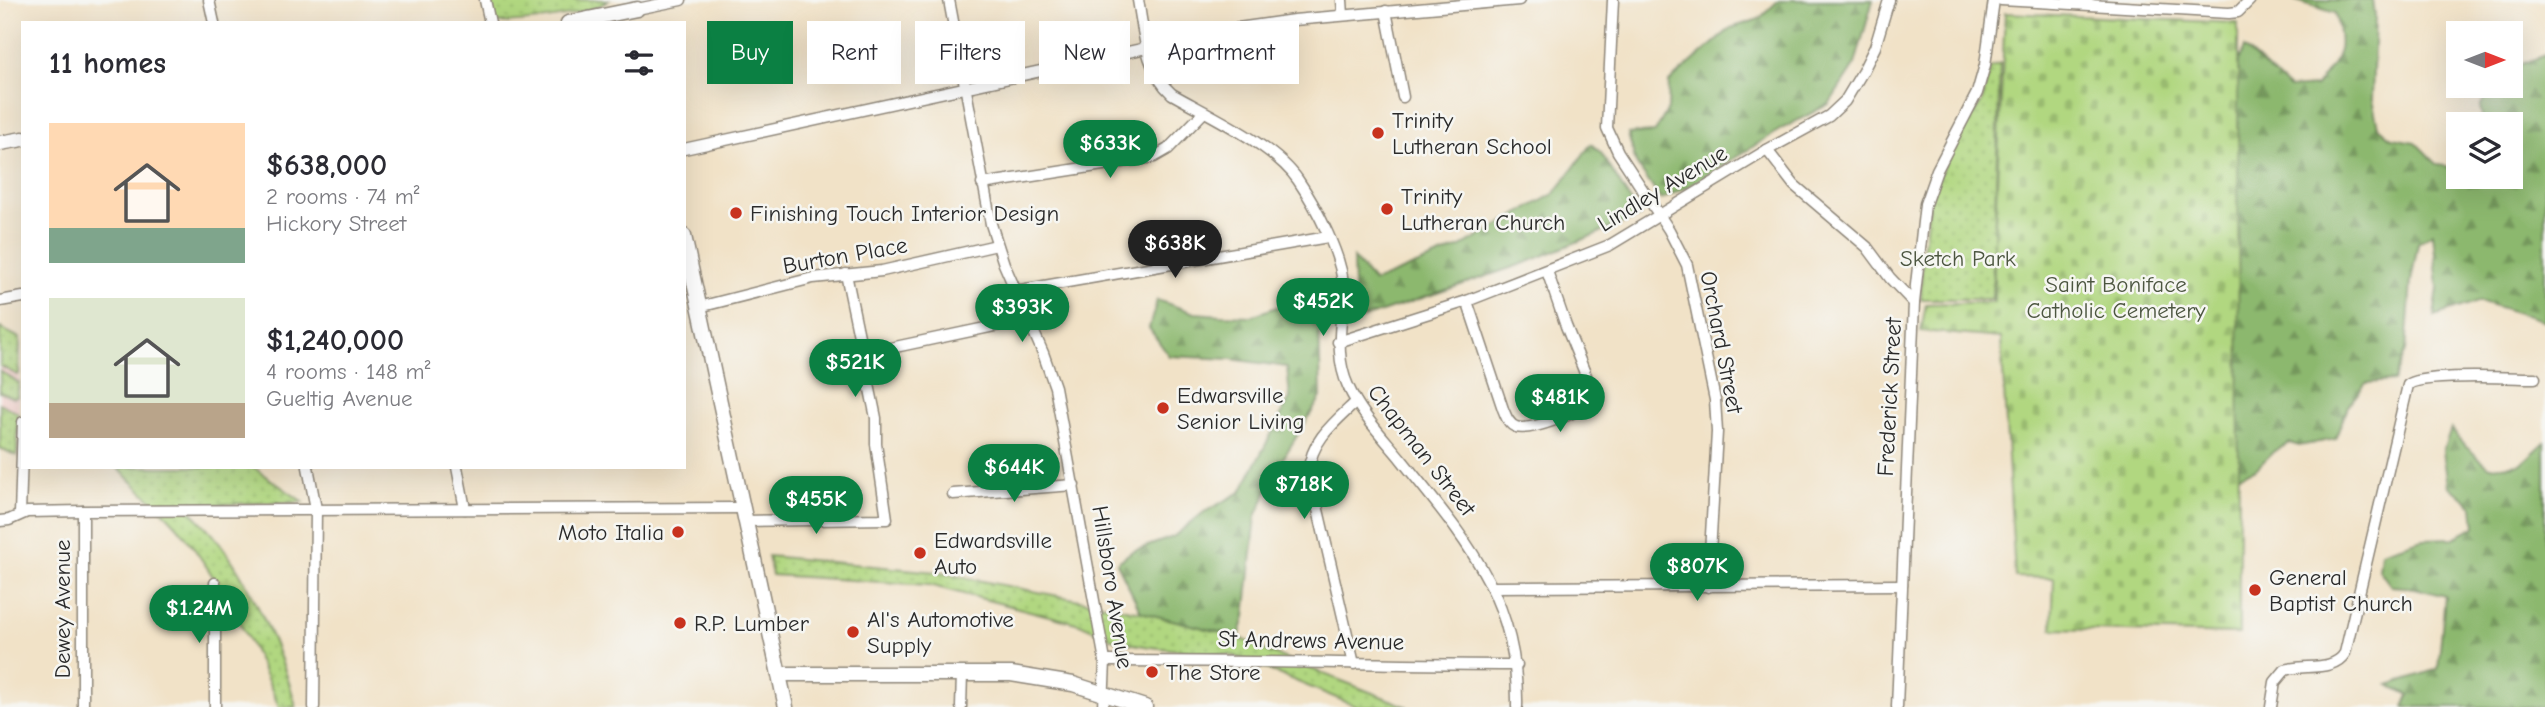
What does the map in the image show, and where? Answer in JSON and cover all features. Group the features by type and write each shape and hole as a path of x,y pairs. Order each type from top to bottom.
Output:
{"main road":[{"path":"580,21 638,11"},
{"path":"0,143 21,139"},
{"path":"686,245 786,707"},
{"path":"779,674 1011,674 1056,680 1103,700"},
{"name":"Hillsboro Avenue","path":"1103,700 1145,707"}],"street":[{"path":"209,0 214,21"},
{"path":"485,0 490,21"},
{"path":"638,11 681,0"},
{"name":"Hillsboro Avenue","path":"949,0 982,184 997,245 1055,387 1105,661 1103,700"},
{"name":"Chapman Street","path":"1138,0 1144,32"},
{"path":"1342,0 1343,15"},
{"path":"1295,21 1470,2 1519,0"},
{"name":"Orchard Street","path":"1613,0 1607,128 1624,162 1660,215 1687,265 1715,400 1717,432 1709,587"},
{"name":"Lindley Avenue","path":"1338,342 1467,301 1610,245 1767,150 1829,116 1845,101 1875,47 1889,0"},
{"path":"1914,303 1925,204 1937,170 1977,93 1985,65 1994,0"},
{"path":"2001,0 2229,13 2238,12 2246,7 2250,0"},
{"path":"1386,11 1403,97"},
{"path":"686,149 1144,49"},
{"name":"Chapman Street","path":"1161,84 1267,150 1297,179 1328,237 1341,274 1338,342 1343,375 1356,402 1461,535 1493,587 1517,665 1517,707"},
{"path":"982,184 1154,157 1168,149 1204,113"},
{"name":"Frederick Street","path":"1767,150 1794,185 1867,247 1890,278 1914,303 1897,707"},
{"path":"1015,291 1328,237"},
{"name":"Burton Place","path":"699,307 813,278 882,271 997,245"},
{"path":"1467,301 1510,423 1526,428 1564,415 1591,403 1593,393 1547,271"},
{"path":"0,520 9,520 20,514 83,511 316,509 465,509 887,519 876,444 876,418 846,274"},
{"path":"0,302 21,297"},
{"path":"862,354 1028,319"},
{"path":"2271,707 2275,682 2285,670 2327,665 2336,662 2346,653 2405,393 2410,383 2422,379 2444,378 2535,378"},
{"path":"1354,664 1309,464 1317,445 1356,402"},
{"path":"20,514 21,469"},
{"path":"308,469 316,509 314,707"},
{"path":"457,469 465,509"},
{"path":"953,494 1074,485"},
{"name":"Dewey Avenue","path":"83,511 83,707"},
{"path":"215,583 215,707"},
{"path":"1493,587 1902,585"},
{"name":"St Andrews Avenue","path":"1105,661 1272,660 1354,664 1517,665"},
{"path":"961,674 961,707"}],"shaded area":[{"path":"0,328 20,338 17,456 0,448"}],"green space":[{"path":"490,0 609,0 570,15 530,21 495,21"},
{"path":"1779,0 1873,0 1855,64 1829,104 1661,200 1636,163 1628,134 1655,132 1668,109 1669,82 1731,28 1759,19"},
{"path":"2294,0 2373,0 2375,15 2372,100 2378,126 2392,138 2415,142 2438,165 2446,166 2446,189 2523,189 2523,112 2481,112 2480,107 2485,98 2524,98 2524,63 2545,55 2545,321 2479,301 2434,316 2438,288 2433,233 2418,243 2411,281 2406,351 2394,381 2366,383 2348,406 2335,439 2299,446 2290,443 2274,451 2256,469 2227,480 2233,72 2244,48 2289,88 2316,86 2335,60 2340,45 2335,13"},
{"name":"Saint Boniface Catholic Cemetery","path":"2005,13 2238,23 2239,634 2052,629 2054,578 2015,577 2001,338 1921,331 1926,304 1994,302 1994,244"},
{"name":"Sketch Park","path":"2000,64 1992,299 1921,299 1922,261 1929,203 1939,176 1962,131 1982,102 1990,68"},
{"path":"1591,144 1601,153 1640,216 1528,262 1355,321 1353,258 1374,282 1461,247 1555,193"},
{"path":"1157,300 1195,313 1221,315 1251,316 1288,303 1322,307 1319,325 1321,397 1282,460 1256,516 1245,617 1239,637 1141,612 1117,563 1131,552 1173,537 1204,512 1241,492 1290,398 1287,367 1231,359 1169,356 1149,328"},
{"path":"0,328 20,338 17,375 0,366"},
{"path":"0,371 19,383 17,397 0,392"},
{"path":"0,403 18,413 17,456 0,448"},
{"path":"2451,429 2465,446 2490,467 2521,464 2545,442 2545,707 2404,707 2409,695 2389,685 2438,669 2445,596 2415,588 2391,586 2379,570 2381,552 2423,539 2454,538 2475,527 2473,506 2448,485 2443,451"},
{"path":"119,469 256,469 303,502 185,505 215,537 240,574 274,641 296,707 279,707 259,661 211,573 175,523"},
{"path":"768,556 936,572 1141,612 1239,637 1261,649 1408,707 1358,707 1235,656 1117,641 1080,624 929,585 772,575"}],"place":[{"name":"Trinity Lutheran School","path":"1378,133"},
{"name":"Trinity Lutheran Church","path":"1387,209"},
{"name":"Finishing Touch Interior Design","path":"736,213"},
{"name":"Edwarsville Senior Living","path":"1163,408"},
{"name":"Moto Italia","path":"678,532"},
{"name":"Edwardsville Auto","path":"920,553"},
{"name":"General Baptist Church","path":"2255,590"},
{"name":"R.P. Lumber","path":"680,623"},
{"name":"Al's Automotive Supply","path":"853,632"},
{"name":"The Store","path":"1152,672"}]}
